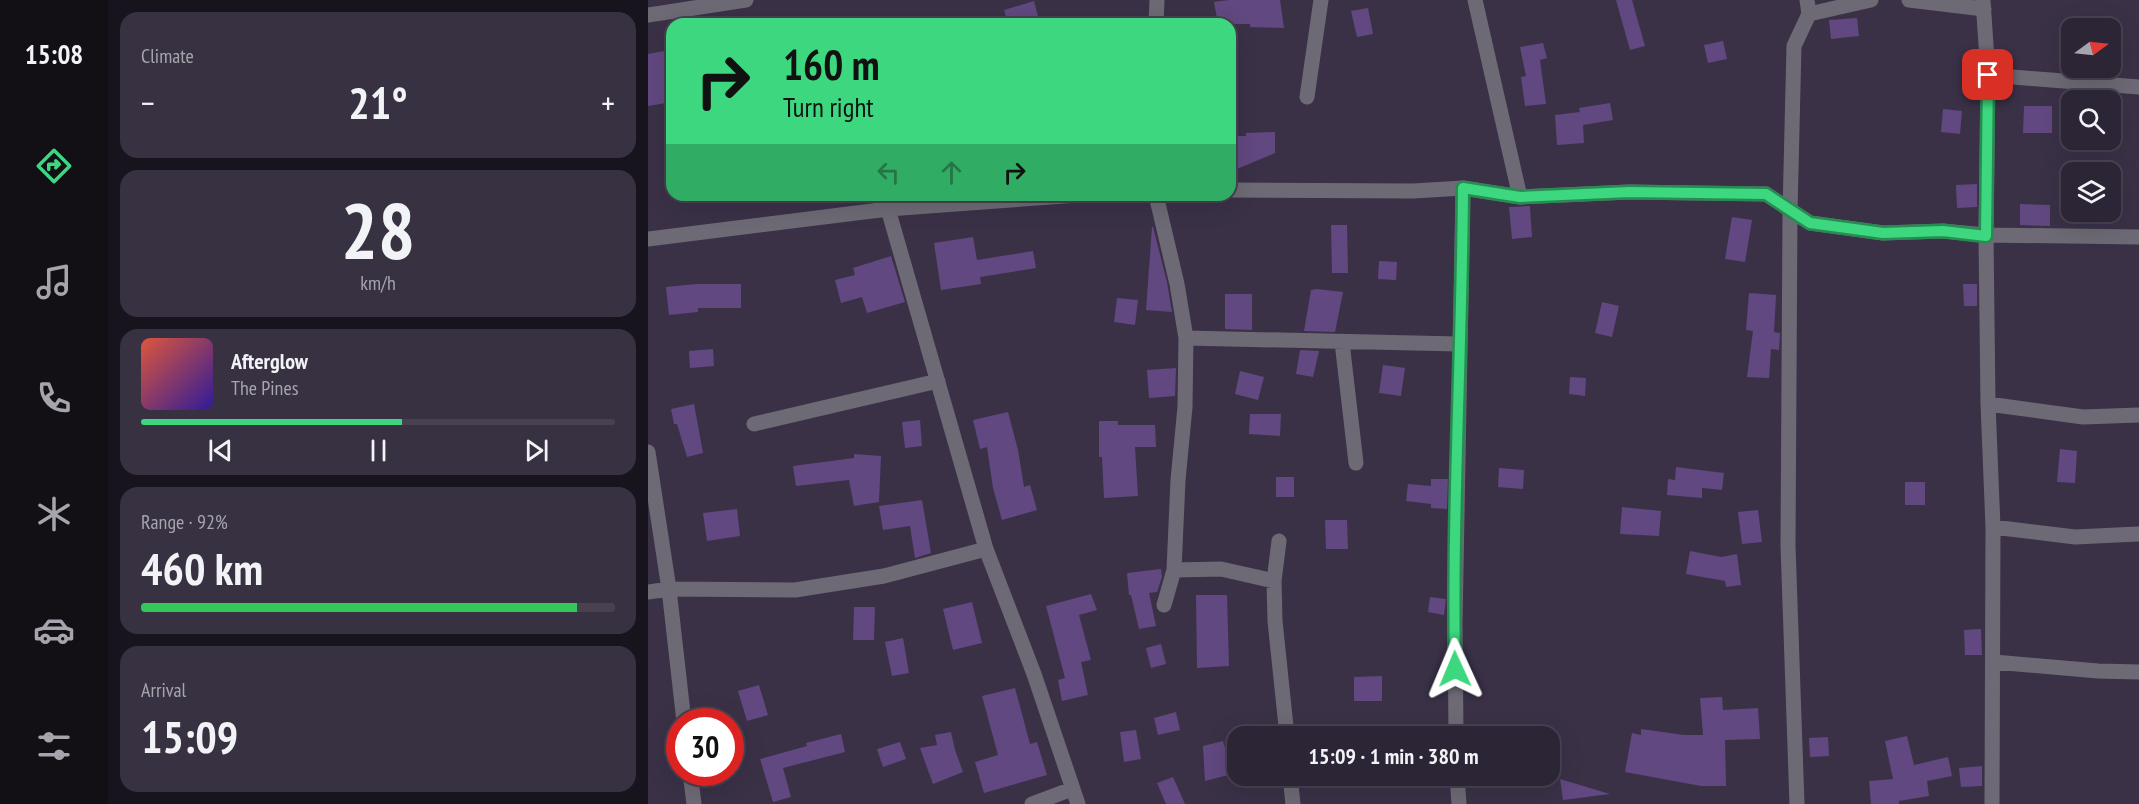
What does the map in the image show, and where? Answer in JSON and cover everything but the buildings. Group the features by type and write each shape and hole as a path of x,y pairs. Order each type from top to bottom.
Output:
{"street":[{"path":"648,15 747,0"},
{"path":"1156,18 1157,0"},
{"path":"1306,97 1321,0"},
{"path":"1475,0 1520,197"},
{"path":"1797,804 1788,546 1790,211 1794,46 1808,7 1871,0"},
{"path":"1909,0 1983,4 1988,75 1986,236 1988,404 1993,527 1992,804"},
{"path":"1988,75 2139,87"},
{"path":"1456,726 1455,624 1463,188"},
{"path":"1236,190 1413,191 1463,188 1520,197 1629,192 1766,194 1810,223 1883,233 1943,231 1986,236 2139,237"},
{"path":"648,239 888,209 997,201"},
{"path":"1157,201 1177,284 1186,338 1185,407 1178,480 1174,570 1164,605"},
{"path":"888,209 986,549 1034,674 1078,804"},
{"path":"1186,338 1459,344"},
{"path":"1342,342 1356,463"},
{"path":"754,424 938,381"},
{"path":"1988,404 2083,417 2139,415"},
{"path":"648,452 669,589 682,708"},
{"path":"1993,527 2075,537 2138,534"},
{"path":"1279,541 1274,581 1275,621 1286,726"},
{"path":"648,592 669,589 795,590 884,576 986,549"},
{"path":"1174,570 1221,569 1274,581"},
{"path":"1994,662 2098,671 2139,672"},
{"path":"692,786 694,804"},
{"path":"1291,786 1293,804"},
{"path":"1458,786 1459,804"},
{"path":"1032,804 1072,789"}],"route":[{"path":"1455,669 1463,188 1520,197 1629,192 1766,194 1810,223 1883,233 1943,231 1986,236 1988,75"}]}
